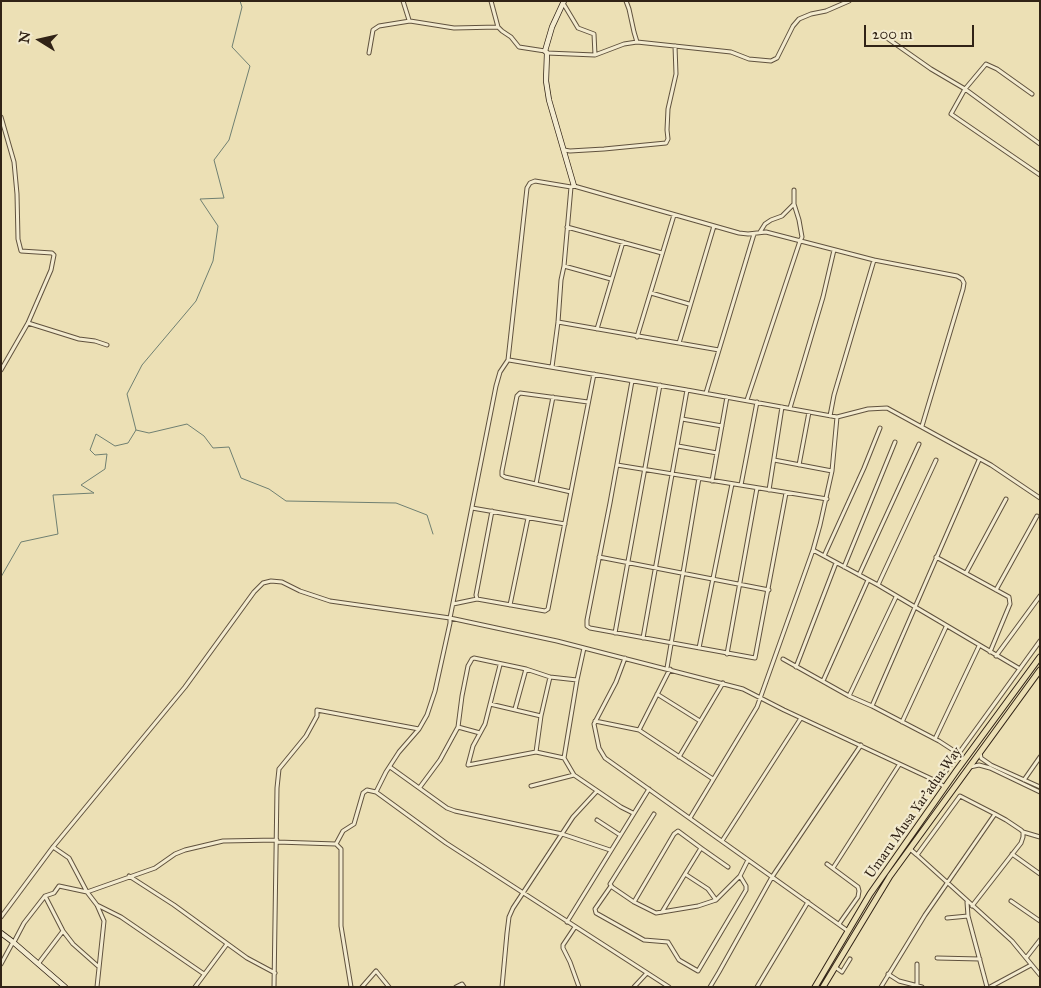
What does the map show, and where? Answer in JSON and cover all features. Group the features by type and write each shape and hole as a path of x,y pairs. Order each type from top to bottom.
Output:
{"main road":[{"name":"Umaru Musa Yar'adua Way","path":"815,987 870,894 1040,657"},
{"name":"Umaru Musa Yar'adua Way","path":"823,987 876,898 1040,670"},
{"path":"870,894 876,898"}],"street":[{"path":"403,1 410,21"},
{"path":"491,1 498,27 511,37 519,47 546,52 595,55 624,44 638,42 731,52 755,60 771,61 776,58 793,26 799,19 826,11 849,1"},
{"path":"626,1 638,42"},
{"path":"564,2 578,28 594,34 595,55"},
{"path":"552,367 572,187 564,150 549,100 546,82 546,52 552,27 564,2"},
{"path":"369,52 374,28 410,21 454,28 498,27"},
{"path":"884,36 931,69 965,89 1040,144"},
{"path":"564,150 604,149 666,143 668,139 668,108 676,74 675,46"},
{"path":"1032,94 997,69 986,64 965,89 951,114 1040,175"},
{"path":"1,117 14,162 18,239 21,251 52,253 54,255 51,270 28,323 1,370"},
{"path":"376,792 404,746 420,729 428,714 435,690 450,623 496,386 500,372 508,360 527,188 530,183 535,181 572,187 739,233 754,234 766,232 874,260 956,276 962,279 964,283 963,289 922,426"},
{"path":"746,400 802,237 794,204 794,190"},
{"path":"760,232 765,224 782,216 794,204"},
{"path":"637,337 674,215"},
{"path":"679,343 689,304 714,226"},
{"path":"567,227 662,253"},
{"path":"706,393 754,234"},
{"path":"597,329 623,242"},
{"path":"790,408 823,297 834,250"},
{"path":"830,416 834,395 874,260"},
{"path":"564,266 611,280"},
{"path":"651,293 689,304"},
{"path":"558,322 719,350"},
{"path":"28,323 79,339 107,345"},
{"path":"508,360 837,417 887,408 991,465 1040,498"},
{"path":"453,604 477,599 542,611 548,609 594,374"},
{"path":"632,381 586,620 587,626 615,633 755,658 786,493"},
{"path":"615,633 660,385"},
{"path":"643,638 687,390"},
{"path":"571,492 505,477 502,475 502,471 517,396 520,393 588,402"},
{"path":"536,484 553,397"},
{"path":"712,480 727,397"},
{"path":"741,485 757,402"},
{"path":"769,490 782,407"},
{"path":"799,465 809,412"},
{"path":"690,818 751,717 760,697 813,550 827,499 832,471 837,417"},
{"path":"682,419 722,426"},
{"path":"824,556 880,428"},
{"path":"844,567 895,442"},
{"path":"859,575 918,444"},
{"path":"678,446 717,453"},
{"path":"774,460 832,471"},
{"path":"878,586 936,460"},
{"path":"872,706 979,460"},
{"path":"617,465 827,499"},
{"path":"639,730 668,669 670,643 699,478"},
{"path":"699,648 732,484"},
{"path":"727,654 757,488"},
{"path":"966,573 1006,499"},
{"path":"472,508 565,524"},
{"path":"477,599 476,595 492,511"},
{"path":"996,590 1037,516"},
{"path":"510,605 528,518"},
{"path":"813,550 1020,669"},
{"path":"599,557 769,590"},
{"path":"936,557 1009,597 1011,600 990,652"},
{"path":"796,667 836,563"},
{"path":"823,681 868,580"},
{"path":"1,917 53,848 185,687 254,592 263,583 270,581 282,582 300,591 330,601 450,618 520,632 723,682 743,689 861,745 899,765 938,782 945,788"},
{"path":"996,656 1040,596"},
{"path":"849,696 896,597"},
{"path":"902,722 946,627"},
{"path":"938,782 1040,641"},
{"path":"935,739 979,646"},
{"path":"584,648 576,680 564,758 574,775 633,813"},
{"path":"625,658 616,682 595,721 594,728 599,748 605,758 848,931"},
{"path":"420,787 440,760 458,727 468,666 472,659 526,669 550,677 576,680"},
{"path":"783,659 849,696 935,739 959,754"},
{"path":"500,665 485,724 473,746 468,765 536,752 564,758"},
{"path":"515,709 526,669"},
{"path":"536,752 541,716 550,677"},
{"path":"679,757 723,682"},
{"path":"657,694 700,721"},
{"path":"490,704 541,716"},
{"path":"274,987 277,788 279,769 306,736 317,716 317,710 420,729"},
{"path":"722,841 801,718"},
{"path":"595,721 639,730 713,779"},
{"path":"458,727 480,733"},
{"path":"710,987 772,877 861,745"},
{"path":"980,752 981,758 992,765 1040,787"},
{"path":"1024,780 1040,756"},
{"path":"833,868 899,765"},
{"path":"968,769 978,765 990,768 1040,792"},
{"path":"390,767 447,808 456,812 562,834 610,850"},
{"path":"531,786 574,775"},
{"path":"567,922 649,789"},
{"path":"336,844 343,832 354,824 363,793 366,790 376,792 446,843 669,987"},
{"path":"502,987 509,917 522,893 573,817 597,791"},
{"path":"917,855 960,796 1006,820 1023,832 1040,837"},
{"path":"654,814 595,909 596,913 644,940 668,942 679,960 698,971 746,890 746,886 740,876"},
{"path":"881,987 925,915 995,814"},
{"path":"597,820 620,835"},
{"path":"634,902 678,831 728,867"},
{"path":"972,906 1020,843 1023,832"},
{"path":"1,964 24,923 45,896 54,893 59,886 87,892 156,868 175,854 185,850 223,841 336,844 341,849 341,926 351,987"},
{"path":"53,848 69,858 87,892 97,905 104,921 97,987"},
{"path":"661,912 701,848"},
{"path":"910,849 1012,942 1040,976"},
{"path":"1012,854 1040,874"},
{"path":"610,886 634,902 656,912 698,906 716,900 740,876 748,860"},
{"path":"827,864 858,887 859,891 858,897 839,924"},
{"path":"684,874 708,889 716,900"},
{"path":"129,876 174,905 247,958 275,973"},
{"path":"45,896 63,931 73,944 99,968"},
{"path":"967,901 968,916 989,987 1031,965"},
{"path":"1011,901 1040,922"},
{"path":"757,987 808,902"},
{"path":"97,905 121,917 204,974"},
{"path":"947,918 968,916"},
{"path":"575,927 563,948 580,987"},
{"path":"38,964 63,931"},
{"path":"1,934 14,942 65,987"},
{"path":"1026,958 1040,940"},
{"path":"195,987 227,944"},
{"path":"937,958 980,959"},
{"path":"835,967 842,972 850,959"},
{"path":"917,964 917,985"},
{"path":"362,987 376,971 389,987"},
{"path":"634,987 648,973"},
{"path":"888,974 899,981 922,987"},
{"path":"456,987 462,984 464,987"}],"waterway":[{"path":"1,577 21,542 58,534 53,495 94,493 81,485 105,469 107,454 95,455 90,450 96,434 115,446 128,443 136,430 127,394 142,365 196,301 213,261 218,226 200,199 224,198 214,160 229,140 250,66 232,47 242,7 240,1"},
{"path":"136,430 149,433 187,424 204,436 213,448 229,447 241,478 269,489 286,501 396,503 427,515 433,534"}]}
